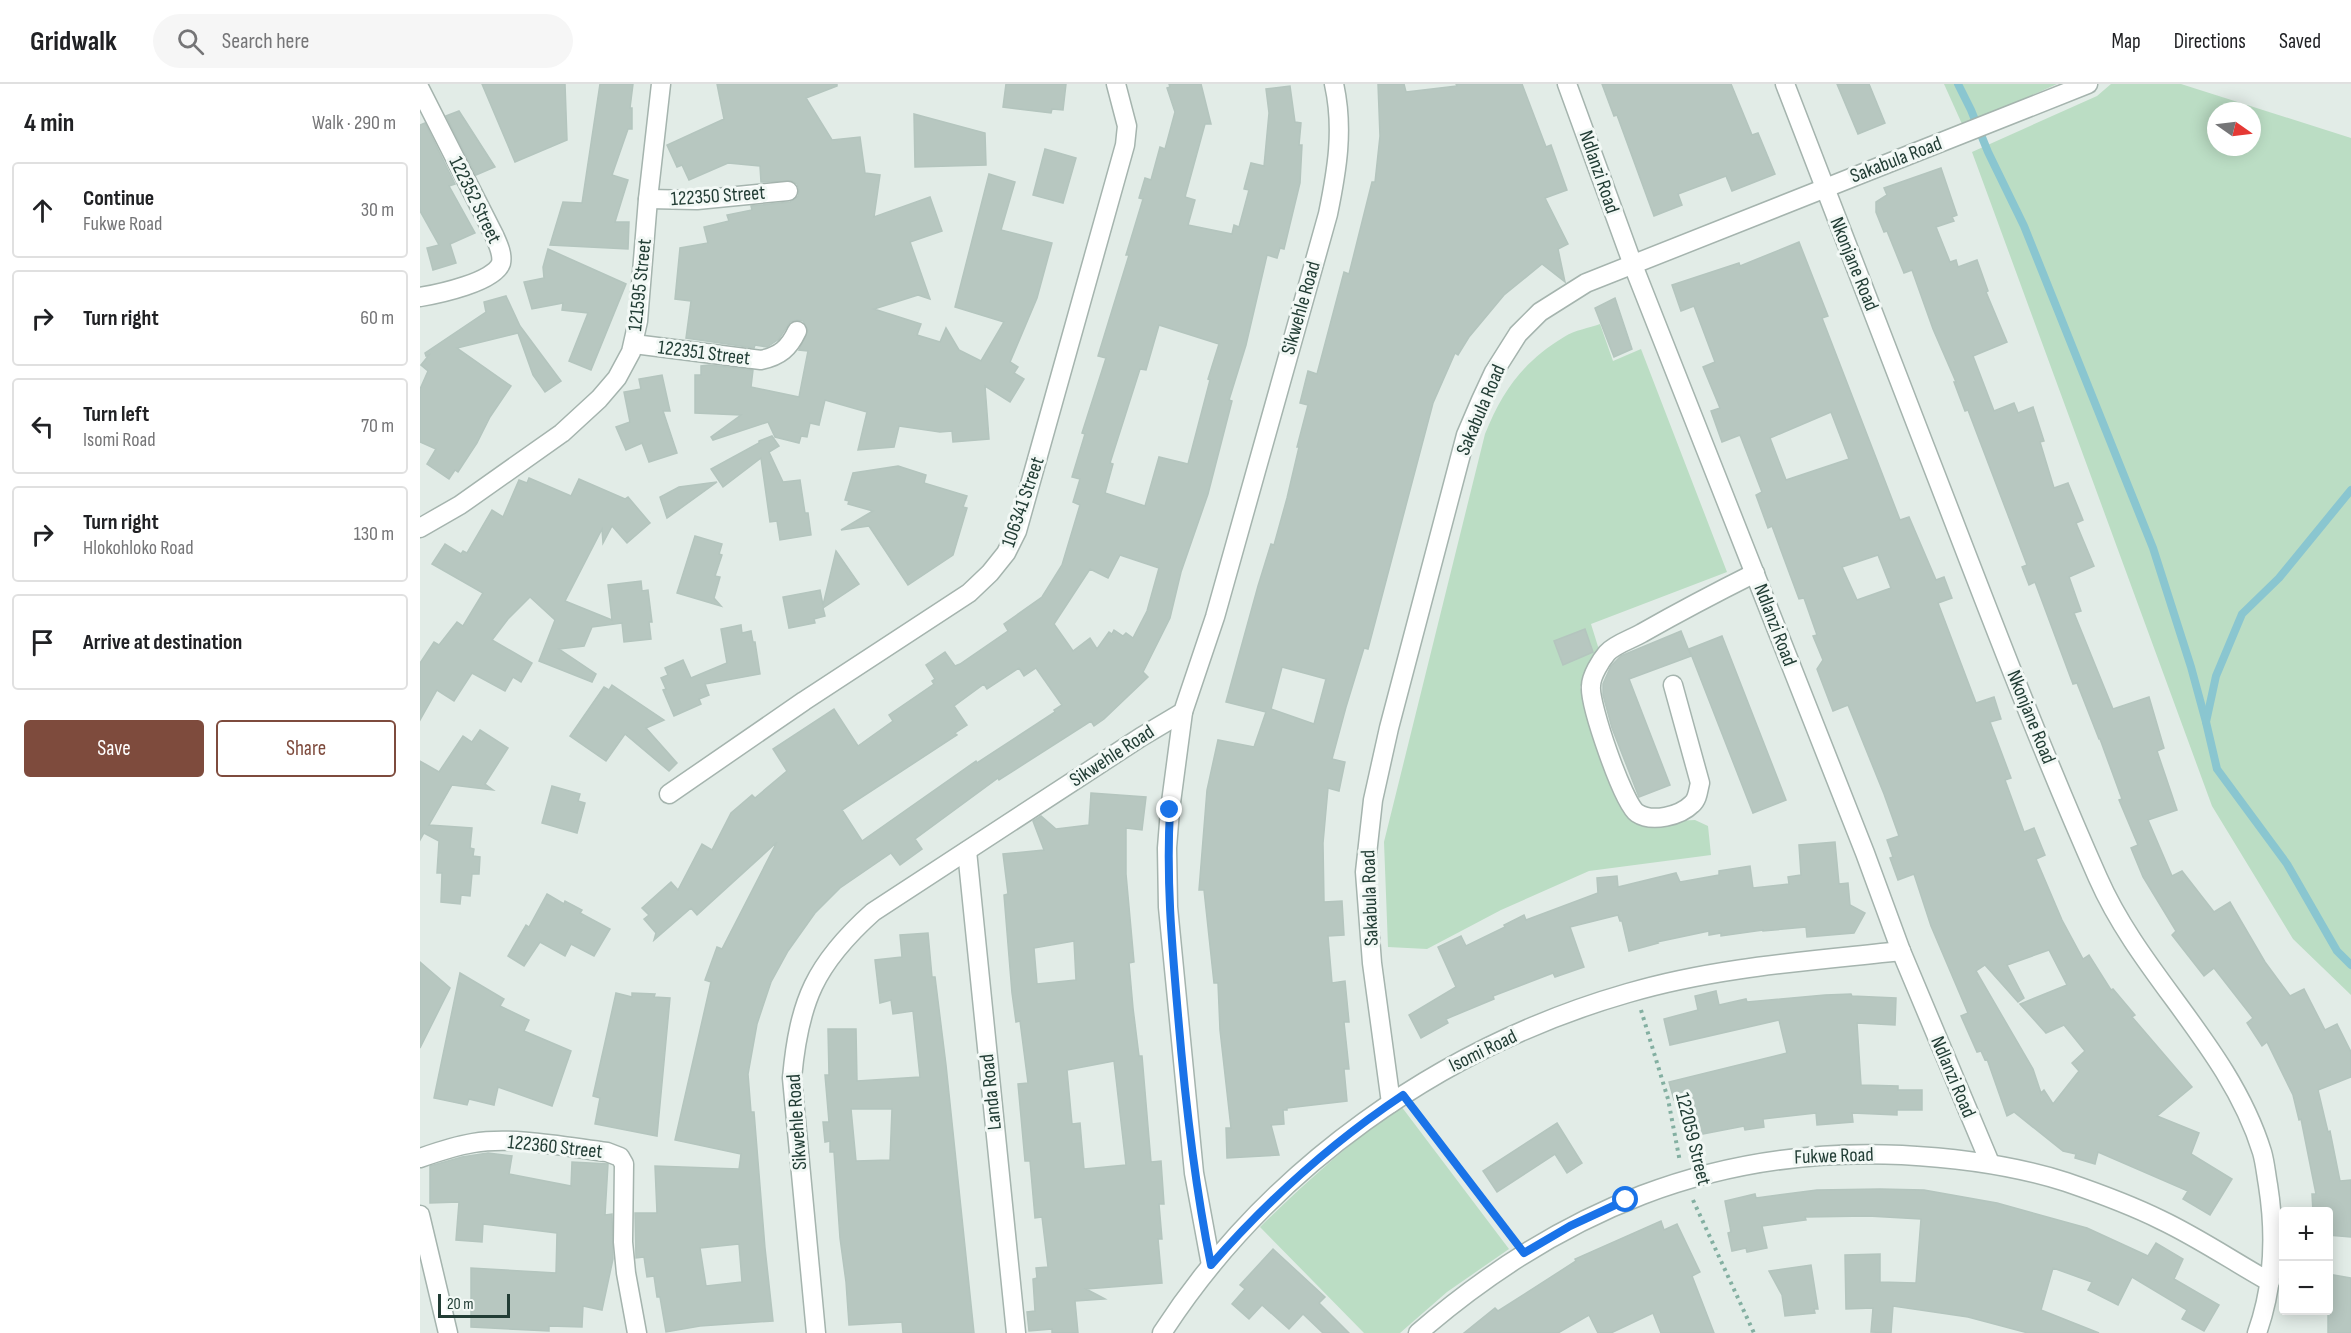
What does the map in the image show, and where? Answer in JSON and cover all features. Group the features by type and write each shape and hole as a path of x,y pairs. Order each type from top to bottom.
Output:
{"street":[{"name":"121595 Street","path":"420,528 460,505 562,433 599,399 616,378 634,344 662,84"},
{"name":"106341 Street","path":"669,794 804,701 969,593 990,573 1006,553 1017,531 1030,487 1125,145 1127,126 1116,84"},
{"name":"Sikwehle Road","path":"816,1333 792,1078 795,1041 802,1011 818,975 848,934 873,912 1141,737 1184,712 1215,617 1328,214 1337,169 1340,130 1334,84"},
{"name":"Ndlanzi Road","path":"1567,84 1633,265 1865,853 1901,951 1990,1163"},
{"name":"Nkonjane Road","path":"1785,84 1991,618 2099,881 2140,953 2210,1048 2231,1083 2262,1153 2271,1201 2274,1248 2265,1309 2257,1333"},
{"name":"Sakabula Road","path":"1397,1099 1372,963 1365,872 1368,833 1389,728 1467,435 1494,372 1518,334 1540,312 1586,283 2088,84"},
{"name":"122352 Street","path":"420,89 494,235 502,259 500,266 491,274 464,286 420,297"},
{"name":"122350 Street","path":"648,199 697,200 789,191"},
{"name":"122351 Street","path":"634,344 761,360 773,358 782,352 791,344 797,330"},
{"path":"1673,685 1700,783 1696,798 1683,810 1660,817 1646,816 1636,812 1626,799 1596,713 1590,685 1608,651 1755,573"},
{"path":"1184,712 1170,810 1168,907 1194,1173 1211,1265"},
{"name":"Landa Road","path":"967,851 1016,1333"},
{"name":"Isomi Road","path":"1162,1333 1185,1298 1246,1225 1305,1169 1370,1117 1428,1078 1503,1040 1558,1017 1627,993 1754,967 1901,951"},
{"name":"122360 Street","path":"420,1158 445,1149 497,1141 607,1152 620,1157 624,1164 623,1242 637,1333"},
{"name":"Fukwe Road","path":"1418,1333 1456,1300 1524,1253 1570,1226 1626,1200 1683,1179 1781,1158 1838,1154 1951,1157 1990,1163 2065,1182 2119,1201 2162,1220 2270,1282"},
{"path":"420,1215 448,1333"}],"path":[{"name":"122059 Street","path":"1656,986 1654,997 1641,1007 1668,1099 1683,1179 1754,1333"},
{"path":"1397,1099 1524,1253"}],"green space":[{"path":"1944,84 2057,84 1962,124"},
{"path":"2111,84 2181,84 2238,102 2207,102 2207,156 2261,156 2261,109 2351,138 2351,995 2293,939 2212,806 1972,152 2097,96"},
{"path":"1600,324 1613,361 1641,349 1727,572 1591,624 1600,653 1580,687 1621,805 1638,823 1695,820 1708,826 1711,855 1589,871 1501,910 1427,949 1388,947 1384,842 1485,434 1499,404 1526,367 1564,337"},
{"path":"1401,1106 1509,1249 1447,1292 1400,1333 1364,1333 1260,1227 1328,1164"}],"building":[{"path":"482,84 565,84 567,140 515,162"},
{"path":"600,84 633,84 630,108 632,108 632,129 628,129 612,175 628,180 615,222 629,222 628,249 550,245 563,202 582,203"},
{"path":"717,84 837,84 837,86 806,98 832,140 860,137 865,173 880,175 874,217 930,197 942,231 910,242 930,299 918,295 874,309 921,324 917,335 940,342 946,328 959,350 981,361 1004,322 955,307 989,174 1015,182 1001,230 1052,243 1037,298 1010,362 1018,367 1014,373 1024,379 1010,402 985,386 989,439 953,442 952,431 940,432 899,426 894,447 858,450 867,412 825,400 819,425 810,423 807,437 801,436 799,443 775,437 768,422 713,440 711,437 741,415 695,413 695,375 701,375 701,366 753,370 751,387 799,397 808,351 799,350 808,330 803,321 797,320 790,322 779,339 767,347 755,345 754,348 686,338 691,301 675,299 680,248 708,243 704,227 729,221 727,215 752,210 751,206 790,202 798,196 799,190 797,184 792,181 761,182 760,166 728,163 689,180 682,165 677,167 667,145 724,119"},
{"path":"1006,84 1066,84 1063,110 1052,109 1051,113 1003,107"},
{"path":"1169,84 1201,84 1211,124 1205,124 1185,197 1195,200 1188,225 1232,234 1234,225 1239,227 1249,190 1244,189 1251,163 1264,166 1269,113 1266,89 1290,86 1295,122 1301,123 1299,145 1302,145 1300,183 1284,249 1280,248 1277,258 1267,255 1246,345 1229,400 1232,401 1208,494 1181,572 1170,618 1143,672 1148,677 1094,726 1091,721 999,780 998,778 915,839 922,849 900,865 891,853 840,888 815,913 788,951 771,982 757,1024 748,1074 751,1112 754,1112 773,1321 700,1326 666,1332 654,1276 647,1277 644,1257 636,1258 635,1213 657,1213 655,1166 739,1169 741,1154 675,1140 711,982 705,980 717,947 722,949 777,842 697,915 691,908 654,940 656,933 644,919 649,915 642,908 671,882 678,890 702,844 712,850 731,813 752,795 755,798 787,771 773,749 834,709 858,746 893,721 889,715 934,684 932,681 935,679 926,665 945,652 955,666 960,664 1008,631 1004,624 1042,597 1062,565 1080,505 1073,502 1080,479 1072,477 1085,434 1082,433 1106,358 1098,356 1129,255 1126,255 1143,199 1139,198 1145,178 1151,180 1160,147 1165,149 1175,112 1167,88 1170,87","holes":["1159,325 1219,344 1208,379 1210,380 1188,464 1159,457 1145,506 1105,493 1113,464 1110,463 1140,369 1146,370","1120,555 1159,568 1147,611 1133,638 1126,633 1123,636 1114,630 1112,634 1109,632 1097,649 1090,638 1073,651 1054,624 1090,569 1108,578","1019,668 1024,676 1036,668 1062,705 1054,710 1055,712 977,763 976,761 862,841 842,810 957,735 955,733 967,725 954,706 984,684 987,689","739,1244 742,1282 706,1286 700,1248"]},
{"path":"1378,84 1404,84 1406,92 1457,86 1456,84 1522,84 1546,147 1551,145 1567,190 1545,198 1568,244 1558,249 1565,282 1542,264 1504,295 1469,337 1458,355 1455,353 1433,403 1368,649 1364,648 1332,759 1345,762 1339,791 1328,788 1323,843 1324,902 1342,901 1344,935 1328,936 1332,983 1345,981 1349,1022 1344,1022 1349,1069 1344,1069 1347,1101 1283,1110 1284,1124 1271,1125 1279,1155 1227,1158 1226,1128 1231,1128 1220,1030 1218,983 1214,983 1204,890 1199,890 1207,790 1218,740 1254,747 1266,712 1226,702 1258,586 1271,544 1274,545 1287,498 1308,405 1300,403 1308,371 1317,374 1344,272 1349,274 1372,182 1375,182 1380,136","holes":["1282,667 1326,679 1314,724 1271,709"]},
{"path":"1602,84 1731,84 1752,135 1758,133 1775,174 1732,191 1726,176 1678,194 1682,205 1654,216 1617,115 1614,116"},
{"path":"1837,84 1869,84 1885,123 1858,134"},
{"path":"459,111 495,167 476,175 446,116"},
{"path":"914,114 985,133 986,165 915,167"},
{"path":"425,123 455,184 449,186 475,233 450,244 456,263 433,270 427,248 439,245 420,211 420,125"},
{"path":"1045,149 1076,158 1063,203 1033,195"},
{"path":"1941,168 1957,215 1952,217 1954,221 1936,227 1950,262 1956,260 1958,267 1977,260 1988,291 1986,292 2007,342 1973,356 1994,411 2014,403 2018,413 2033,407 2044,441 2040,442 2054,488 2068,483 2083,520 2076,523 2094,566 2069,577 2081,611 2074,613 2113,709 2149,697 2164,748 2157,751 2177,810 2148,820 2172,876 2182,871 2214,912 2230,902 2265,962 2290,996 2304,989 2325,1030 2337,1024 2351,1052 2351,1077 2318,1090 2328,1132 2330,1131 2340,1181 2351,1180 2351,1237 2333,1235 2333,1207 2313,1207 2312,1194 2316,1194 2301,1119 2299,1120 2293,1095 2267,1042 2262,1046 2247,1023 2253,1018 2214,968 2204,976 2172,935 2176,931 2143,877 2131,848 2138,845 2119,800 2122,799 2100,739 2077,683 2073,684 2035,582 2029,585 2022,567 2027,565 1968,410 1965,411 1954,382 1956,382 1933,329 1912,270 1904,273 1887,231 1884,232 1876,212 1876,202 1887,195 1884,188"},
{"path":"1799,242 1828,316 1822,318 1900,520 1909,517 1936,580 1944,577 1952,598 1938,603 1976,703 1994,697 2001,719 1990,722 2011,778 2005,780 2024,832 2034,828 2045,855 2036,859 2062,920 2083,959 2089,955 2111,990 2113,989 2135,1015 2132,1017 2192,1087 2157,1116 2199,1133 2191,1154 2232,1179 2210,1215 2183,1199 2188,1191 2098,1152 2095,1164 2075,1158 2076,1154 2063,1151 2014,1112 2007,1116 1987,1059 1985,1060 1981,1051 1977,1052 1961,1016 1968,1013 1931,926 1914,874 1898,880 1890,858 1893,857 1887,840 1899,836 1848,705 1833,711 1817,669 1823,660 1813,636 1817,635 1804,598 1799,599 1772,526 1768,528 1756,495 1762,492 1740,435 1722,442 1711,411 1720,408 1703,367 1715,362 1694,306 1681,311 1672,285 1739,263 1740,266","holes":["1831,412 1849,459 1786,480 1770,438","1878,555 1891,588 1857,600 1842,567","2049,950 2067,985 2020,1004 2046,1033 2064,1025 2085,1051 2072,1063 2079,1071 2053,1104 2044,1090 2041,1093 2033,1069 1976,971 1985,965 2018,1002 2024,998 2007,965"]},
{"path":"548,249 626,284 591,370 569,361 588,313 562,310 563,303 532,309 524,282 544,278 543,267"},
{"path":"506,296 520,326 561,381 545,392 533,375 518,333 457,348 511,386 458,472 455,470 449,479 427,464 436,449 420,442 420,389 428,371 421,365 429,355 426,356 425,353 486,312 484,302"},
{"path":"1615,298 1632,349 1614,357 1595,308"},
{"path":"662,375 670,411 663,411 677,453 649,462 642,443 626,450 616,427 630,422 624,392 641,389 639,379"},
{"path":"772,436 779,446 769,452 783,482 800,480 811,535 780,540 777,521 770,522 761,458 723,487 711,469"},
{"path":"898,466 926,475 924,483 967,496 963,507 967,508 953,555 908,585 869,526 841,530 873,511 848,504 849,501 845,500 853,473"},
{"path":"529,478 571,496 579,479 625,499 628,497 650,523 627,543 612,526 603,543 602,529 565,601 612,620 608,585 641,581 642,591 648,590 652,622 649,622 651,639 624,642 622,623 592,627 584,646 559,649 596,674 592,682 539,661 555,620 530,597 508,619 492,640 532,663 521,682 513,677 505,691 472,673 454,701 437,690 420,720 420,663 434,642 439,645 457,622 463,626 483,593 432,564 445,544 461,554 463,551 467,553 492,510 503,517 519,480 527,483"},
{"path":"717,482 667,518 660,497 679,487"},
{"path":"695,536 722,544 719,554 722,555 715,576 720,577 714,598 721,606 677,593"},
{"path":"836,551 859,584 823,608 825,616 814,619 815,623 789,628 783,597 820,590 823,605"},
{"path":"741,625 742,633 751,631 760,674 705,684 709,695 699,699 701,704 674,716 663,690 666,689 661,678 668,675 665,668 683,660 691,678 727,663 721,629"},
{"path":"1585,629 1593,652 1563,665 1554,641"},
{"path":"1681,631 1691,656 1629,679 1670,785 1639,797 1612,728 1603,695 1603,684 1611,666 1621,656"},
{"path":"1722,636 1786,800 1753,813 1689,649"},
{"path":"612,685 664,720 646,728 677,763 669,771 625,734 606,761 570,736 604,687 609,690"},
{"path":"480,730 508,748 485,784 493,790 452,785 429,825 472,828 470,848 474,849 473,856 480,857 479,874 472,874 470,896 461,895 460,904 441,902 442,873 437,873 439,841 424,833 420,840 420,761 439,772 463,736 472,742"},
{"path":"552,786 580,794 578,801 585,803 577,833 542,823"},
{"path":"1091,793 1146,797 1142,830 1126,828 1126,874 1134,962 1129,963 1139,1056 1142,1056 1151,1162 1161,1161 1164,1204 1159,1204 1162,1239 1158,1239 1162,1283 1086,1289 1105,1299 1075,1301 1078,1333 1052,1333 1052,1329 1029,1331 1027,1312 1035,1311 1033,1279 1037,1278 1036,1268 1048,1267 1042,1217 1035,1218 1030,1161 1025,1161 1018,1084 1028,1083 1020,1021 1016,1022 1012,993 1004,895 1008,894 1003,854 1044,850 1033,821 1041,816 1056,829 1089,825","holes":["1074,941 1076,980 1037,984 1034,948","1114,1061 1126,1165 1084,1169 1080,1123 1072,1124 1067,1070"]},
{"path":"1835,842 1839,884 1848,883 1850,905 1865,913 1854,933 1807,937 1806,927 1721,936 1721,933 1709,935 1709,931 1657,942 1629,951 1622,921 1618,915 1570,927 1584,967 1555,977 1553,973 1493,996 1494,999 1446,1019 1448,1023 1421,1038 1409,1015 1456,987 1438,947 1461,936 1466,946 1524,915 1526,920 1598,893 1597,878 1617,876 1618,887 1676,873 1680,882 1719,875 1719,871 1750,866 1753,888 1789,884 1788,877 1801,875 1799,845"},
{"path":"547,894 564,904 565,901 582,910 580,913 610,929 594,956 571,944 565,956 540,942 524,966 508,956 526,925 529,927"},
{"path":"928,933 932,977 935,977 946,1065 974,1333 903,1333 902,1322 849,1325 834,1152 830,1152 830,1141 825,1142 823,1122 829,1122 825,1075 829,1075 828,1029 856,1029 857,1081 920,1077 913,1011 893,1014 891,1000 880,1003 875,960 902,957 900,935","holes":["851,1109 892,1109 890,1160 856,1161"]},
{"path":"420,962 450,988 420,1048"},
{"path":"460,973 504,999 500,1006 529,1020 524,1031 571,1051 552,1106 498,1087 494,1105 469,1099 467,1105 434,1098"},
{"path":"1716,991 1719,1005 1746,999 1747,1002 1825,995 1851,994 1852,996 1896,998 1895,1025 1857,1023 1861,1085 1898,1086 1898,1090 1922,1090 1922,1110 1897,1110 1897,1115 1852,1113 1853,1122 1817,1125 1816,1113 1763,1119 1764,1127 1745,1130 1744,1126 1692,1136 1684,1098 1674,1100 1669,1082 1787,1053 1779,1020 1670,1045 1664,1019 1698,1010 1695,996"},
{"path":"616,993 632,997 632,993 655,994 654,997 670,998 657,1136 595,1124 600,1098 593,1096"},
{"path":"1557,1123 1582,1163 1567,1173 1555,1154 1497,1192 1483,1171"},
{"path":"488,1153 512,1156 509,1174 571,1186 572,1162 608,1164 605,1215 612,1214 613,1259 602,1310 583,1306 582,1327 549,1326 549,1331 471,1327 471,1268 556,1273 557,1233 483,1224 482,1242 456,1240 459,1202 430,1203 430,1166"},
{"path":"1817,1190 1924,1190 1997,1203 2087,1228 2148,1256 2156,1243 2183,1259 2174,1279 2219,1305 2204,1331 2182,1319 2187,1310 2132,1277 2118,1305 2088,1290 2092,1282 2053,1268 2041,1310 2099,1333 2028,1333 1968,1317 1893,1306 1891,1333 1871,1332 1873,1308 1846,1309 1845,1255 1880,1254 1880,1282 1916,1283 1921,1219 1868,1216 1805,1217 1806,1220 1762,1226 1767,1248 1747,1252 1746,1248 1732,1251 1725,1201 1755,1194 1756,1198"},
{"path":"1661,1221 1664,1230 1677,1224 1700,1272 1692,1276 1714,1333 1661,1333 1653,1313 1611,1333 1598,1333 1589,1315 1558,1333 1464,1333 1495,1308 1498,1311 1576,1261 1575,1259"},
{"path":"1273,1249 1325,1297 1319,1303 1349,1333 1323,1333 1303,1314 1289,1329 1262,1305 1249,1319 1232,1304 1245,1289 1240,1285"},
{"path":"1811,1265 1818,1309 1814,1309 1815,1313 1785,1316 1782,1295 1769,1271"},
{"path":"2333,1275 2351,1278 2351,1333 2328,1333 2328,1315 2333,1315"}],"waterway":[{"path":"1958,84 2024,226 2153,548 2206,722"},
{"path":"2351,490 2279,578 2242,614 2216,676 2206,722 2217,769 2287,864 2337,951 2351,965"}],"route":[{"path":"1170,810 1167,848 1168,907 1194,1173 1211,1265 1246,1225 1305,1169 1370,1117 1403,1095 1524,1253 1570,1226 1626,1200"}]}
